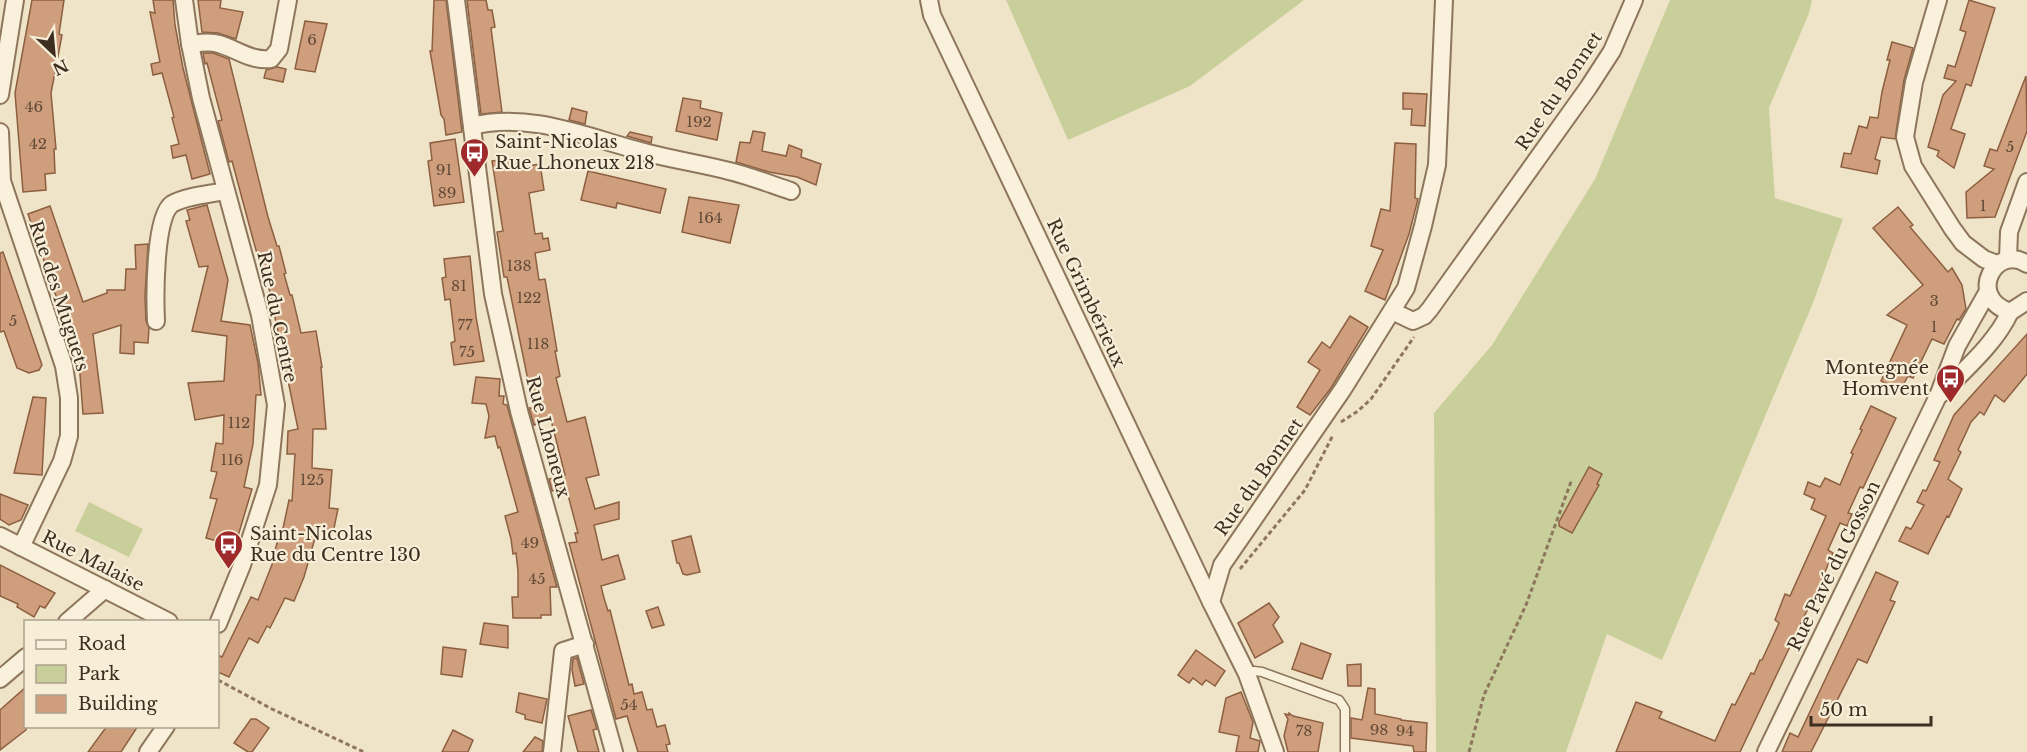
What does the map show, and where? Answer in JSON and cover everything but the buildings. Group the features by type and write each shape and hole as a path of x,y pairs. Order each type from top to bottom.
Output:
{"street":[{"path":"0,95 15,0"},
{"name":"Rue du Centre","path":"184,0 201,98 260,315 276,405 268,484 242,565 219,622"},
{"path":"190,44 205,42 218,44 258,60 272,59 279,49 288,0"},
{"name":"Rue Lhoneux","path":"456,0 493,294 519,411 614,752"},
{"name":"Rue Grimbérieux","path":"929,0 932,15 1211,602"},
{"name":"Rue du Bonnet","path":"1211,602 1222,565 1337,399 1406,288 1437,165 1444,0"},
{"name":"Rue du Bonnet","path":"1418,320 1430,309 1588,88 1612,51 1634,0"},
{"path":"1938,0 1914,82 1905,137 1913,166 1963,243 1984,259 2022,260 2027,264"},
{"path":"472,126 488,122 508,122 565,128 647,153 732,171 791,191"},
{"name":"Rue des Muguets","path":"0,132 3,191 64,366 69,398 69,436 62,461 21,547"},
{"name":"Rue Pavé du Gosson","path":"1766,752 1938,396 1957,346 1987,293 1989,278 2002,261 2009,231 2027,182"},
{"path":"156,321 154,287 164,215 171,204 226,191"},
{"path":"1987,293 1991,301 1999,308 2010,312 2027,302"},
{"path":"1392,311 1413,321 1418,320"},
{"name":"Rue Pavé du Gosson","path":"1938,396 1977,357 2004,324 2010,312"},
{"name":"Rue Malaise","path":"0,536 167,620"},
{"path":"68,620 105,589"},
{"path":"1211,602 1247,674 1275,752"},
{"path":"552,752 563,651 585,644"},
{"path":"0,679 24,659"},
{"path":"148,752 165,728"}],"lane":[{"path":"1247,674 1254,671 1262,672 1339,700 1345,709 1345,752"}],"path":[{"path":"1336,426 1371,399 1420,329 1418,320"},
{"path":"1235,575 1305,490 1334,432"},
{"path":"1469,752 1484,695 1526,605 1572,478"},
{"path":"219,681 272,709 364,752"}],"green space":[{"path":"1006,0 1304,0 1190,86 1068,140"},
{"path":"1670,0 1812,0 1809,13 1769,108 1775,198 1843,219 1813,303 1662,660 1607,634 1566,752 1436,752 1434,413 1492,345 1595,179"},
{"path":"89,502 143,529 129,557 75,531"}],"place":[{"name":"Saint-Nicolas Rue Lhoneux 218","path":"474,178"},
{"name":"Montegnée Homvent","path":"1950,404"},
{"name":"Saint-Nicolas Rue du Centre 130","path":"229,570"}]}
